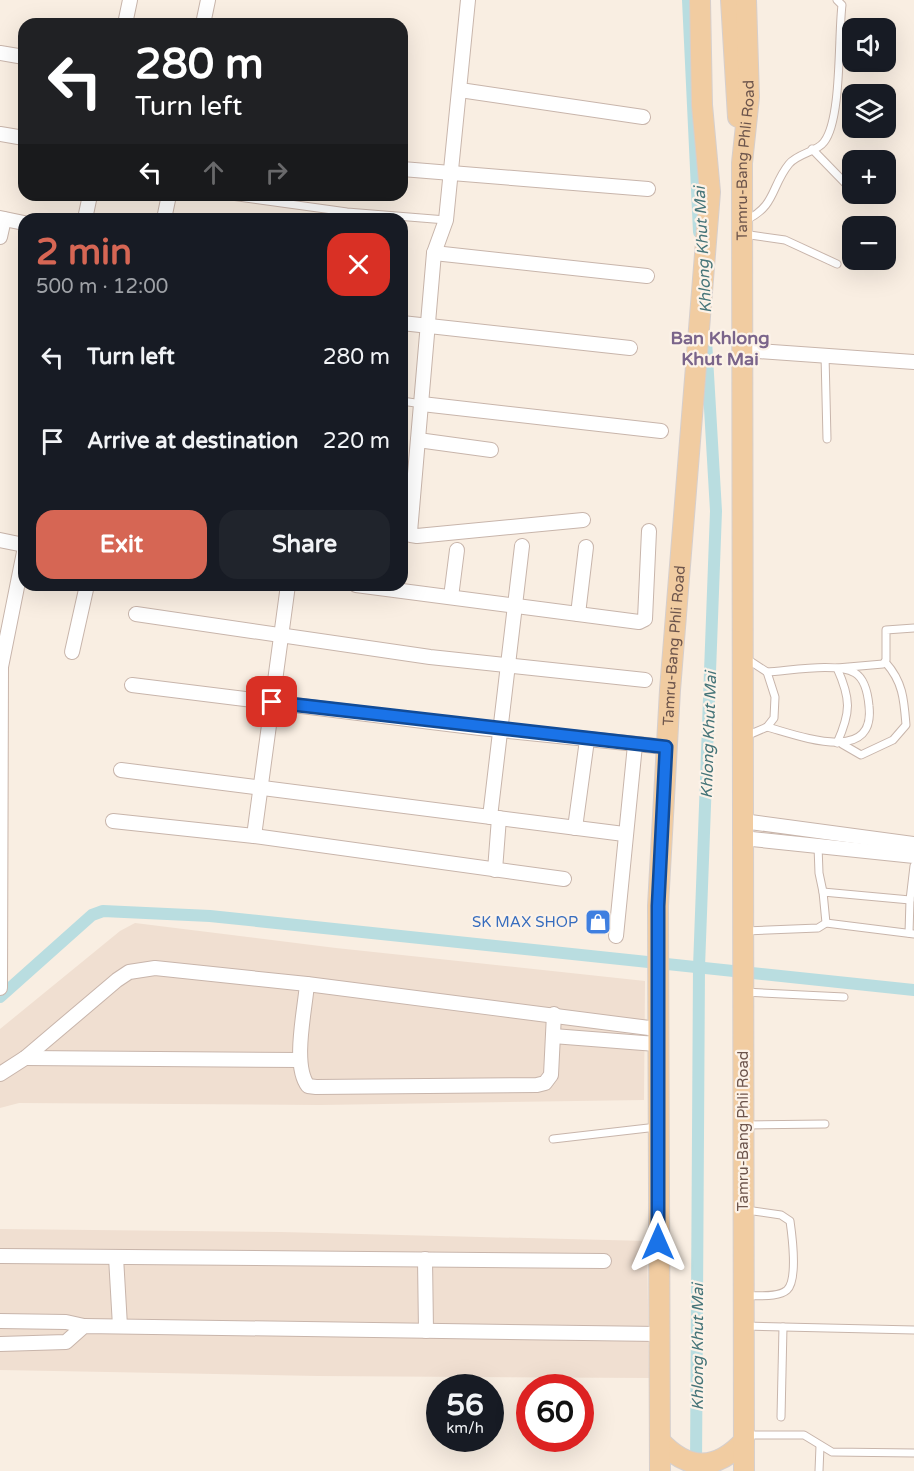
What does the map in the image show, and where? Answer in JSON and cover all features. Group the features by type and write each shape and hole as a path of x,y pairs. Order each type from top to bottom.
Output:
{"main road":[{"name":"Tamru-Bang Phli Road","path":"660,1471 657,938 666,747 710,192 702,105 700,0"},
{"path":"710,192 715,121 712,0"},
{"name":"Tamru-Bang Phli Road","path":"743,2 744,1471"},
{"path":"660,1441 671,1456 685,1468 706,1469 718,1467 733,1456 744,1438"}],"street":[{"path":"204,18 208,0"},
{"path":"468,0 446,220 434,253 418,440 408,478 410,532 414,536 583,520"},
{"path":"125,18 126,1"},
{"path":"0,52 18,56"},
{"path":"460,90 643,117"},
{"path":"0,134 18,137"},
{"path":"408,169 648,189"},
{"path":"0,237 2,218 18,222"},
{"path":"434,253 647,276"},
{"path":"408,323 630,348"},
{"path":"744,350 914,362"},
{"path":"422,405 662,431"},
{"path":"418,440 491,450"},
{"path":"404,591 639,622 645,619 649,531"},
{"path":"0,540 18,543"},
{"path":"495,870 494,817 501,730 522,546"},
{"path":"578,614 586,547"},
{"path":"451,597 457,550"},
{"path":"0,988 1,667 18,582"},
{"path":"72,652 86,591"},
{"path":"254,837 287,591"},
{"path":"136,614 508,666 645,680"},
{"path":"132,685 587,740 666,747"},
{"path":"575,828 587,740"},
{"path":"616,936 624,834 635,745"},
{"path":"121,770 624,834"},
{"path":"113,821 254,837 564,879"},
{"path":"742,830 914,844"},
{"path":"742,830 818,846 914,856"},
{"path":"0,1074 25,1058 129,972 155,968 554,1014 656,1036"},
{"path":"307,984 300,1060 302,1078 308,1086 316,1087 537,1085 545,1083 551,1076 554,1014"},
{"path":"553,1036 656,1036"},
{"path":"25,1058 300,1060"},
{"path":"0,1256 604,1262"},
{"path":"116,1257 120,1326"},
{"path":"425,1259 426,1331"},
{"path":"0,1321 66,1322 84,1326 659,1334"},
{"path":"0,1344 66,1341 84,1326"}],"lane":[{"path":"743,228 770,202 790,162 824,143 833,122 842,5 837,0"},
{"path":"812,149 842,180"},
{"path":"267,201 359,213"},
{"path":"408,217 446,220"},
{"path":"743,228 785,240 837,264"},
{"path":"825,354 827,439"},
{"path":"408,402 422,405"},
{"path":"767,728 840,743 861,755 893,740 906,725 904,695 897,675 885,663 886,630 914,628"},
{"path":"742,656 767,672 885,663"},
{"path":"837,668 848,692 848,718 840,743"},
{"path":"837,668 856,673 866,688 870,709 866,729 857,740 840,743"},
{"path":"742,738 767,728 774,718 775,697 767,672"},
{"path":"818,846 826,924"},
{"path":"742,938 810,930 826,924 911,933 910,900 914,866"},
{"path":"823,892 910,900"},
{"path":"742,992 844,997"},
{"path":"743,1125 825,1124"},
{"path":"554,1139 657,1127"},
{"path":"743,1209 781,1215 790,1221 794,1244 791,1283 788,1290 780,1294 744,1296"},
{"path":"744,1326 914,1330"},
{"path":"781,1417 783,1326"},
{"path":"744,1438 804,1435 832,1452 914,1453"},
{"path":"819,1471 820,1446"}],"shaded area":[{"path":"135,923 336,948 645,981 644,1100 320,1105 19,1103 0,1108 0,1029 120,931"},
{"path":"0,1229 281,1232 647,1241 649,1378 594,1378 594,1374 516,1374 516,1377 504,1377 504,1374 426,1374 426,1377 318,1376 0,1370"}],"waterway":[{"name":"Khlong Khut Mai","path":"688,0 699,232"},
{"name":"Khlong Khut Mai","path":"696,1468 699,967 716,511 706,340"},
{"path":"0,997 92,915 103,911 210,916 914,990"}],"place":[{"name":"SK MAX SHOP","path":"598,922"}],"district":[{"name":"Ban Khlong Khut Mai","path":"720,348"}],"route":[{"path":"272,702 587,740 666,747 658,906 656,1044 658,1242"}]}
